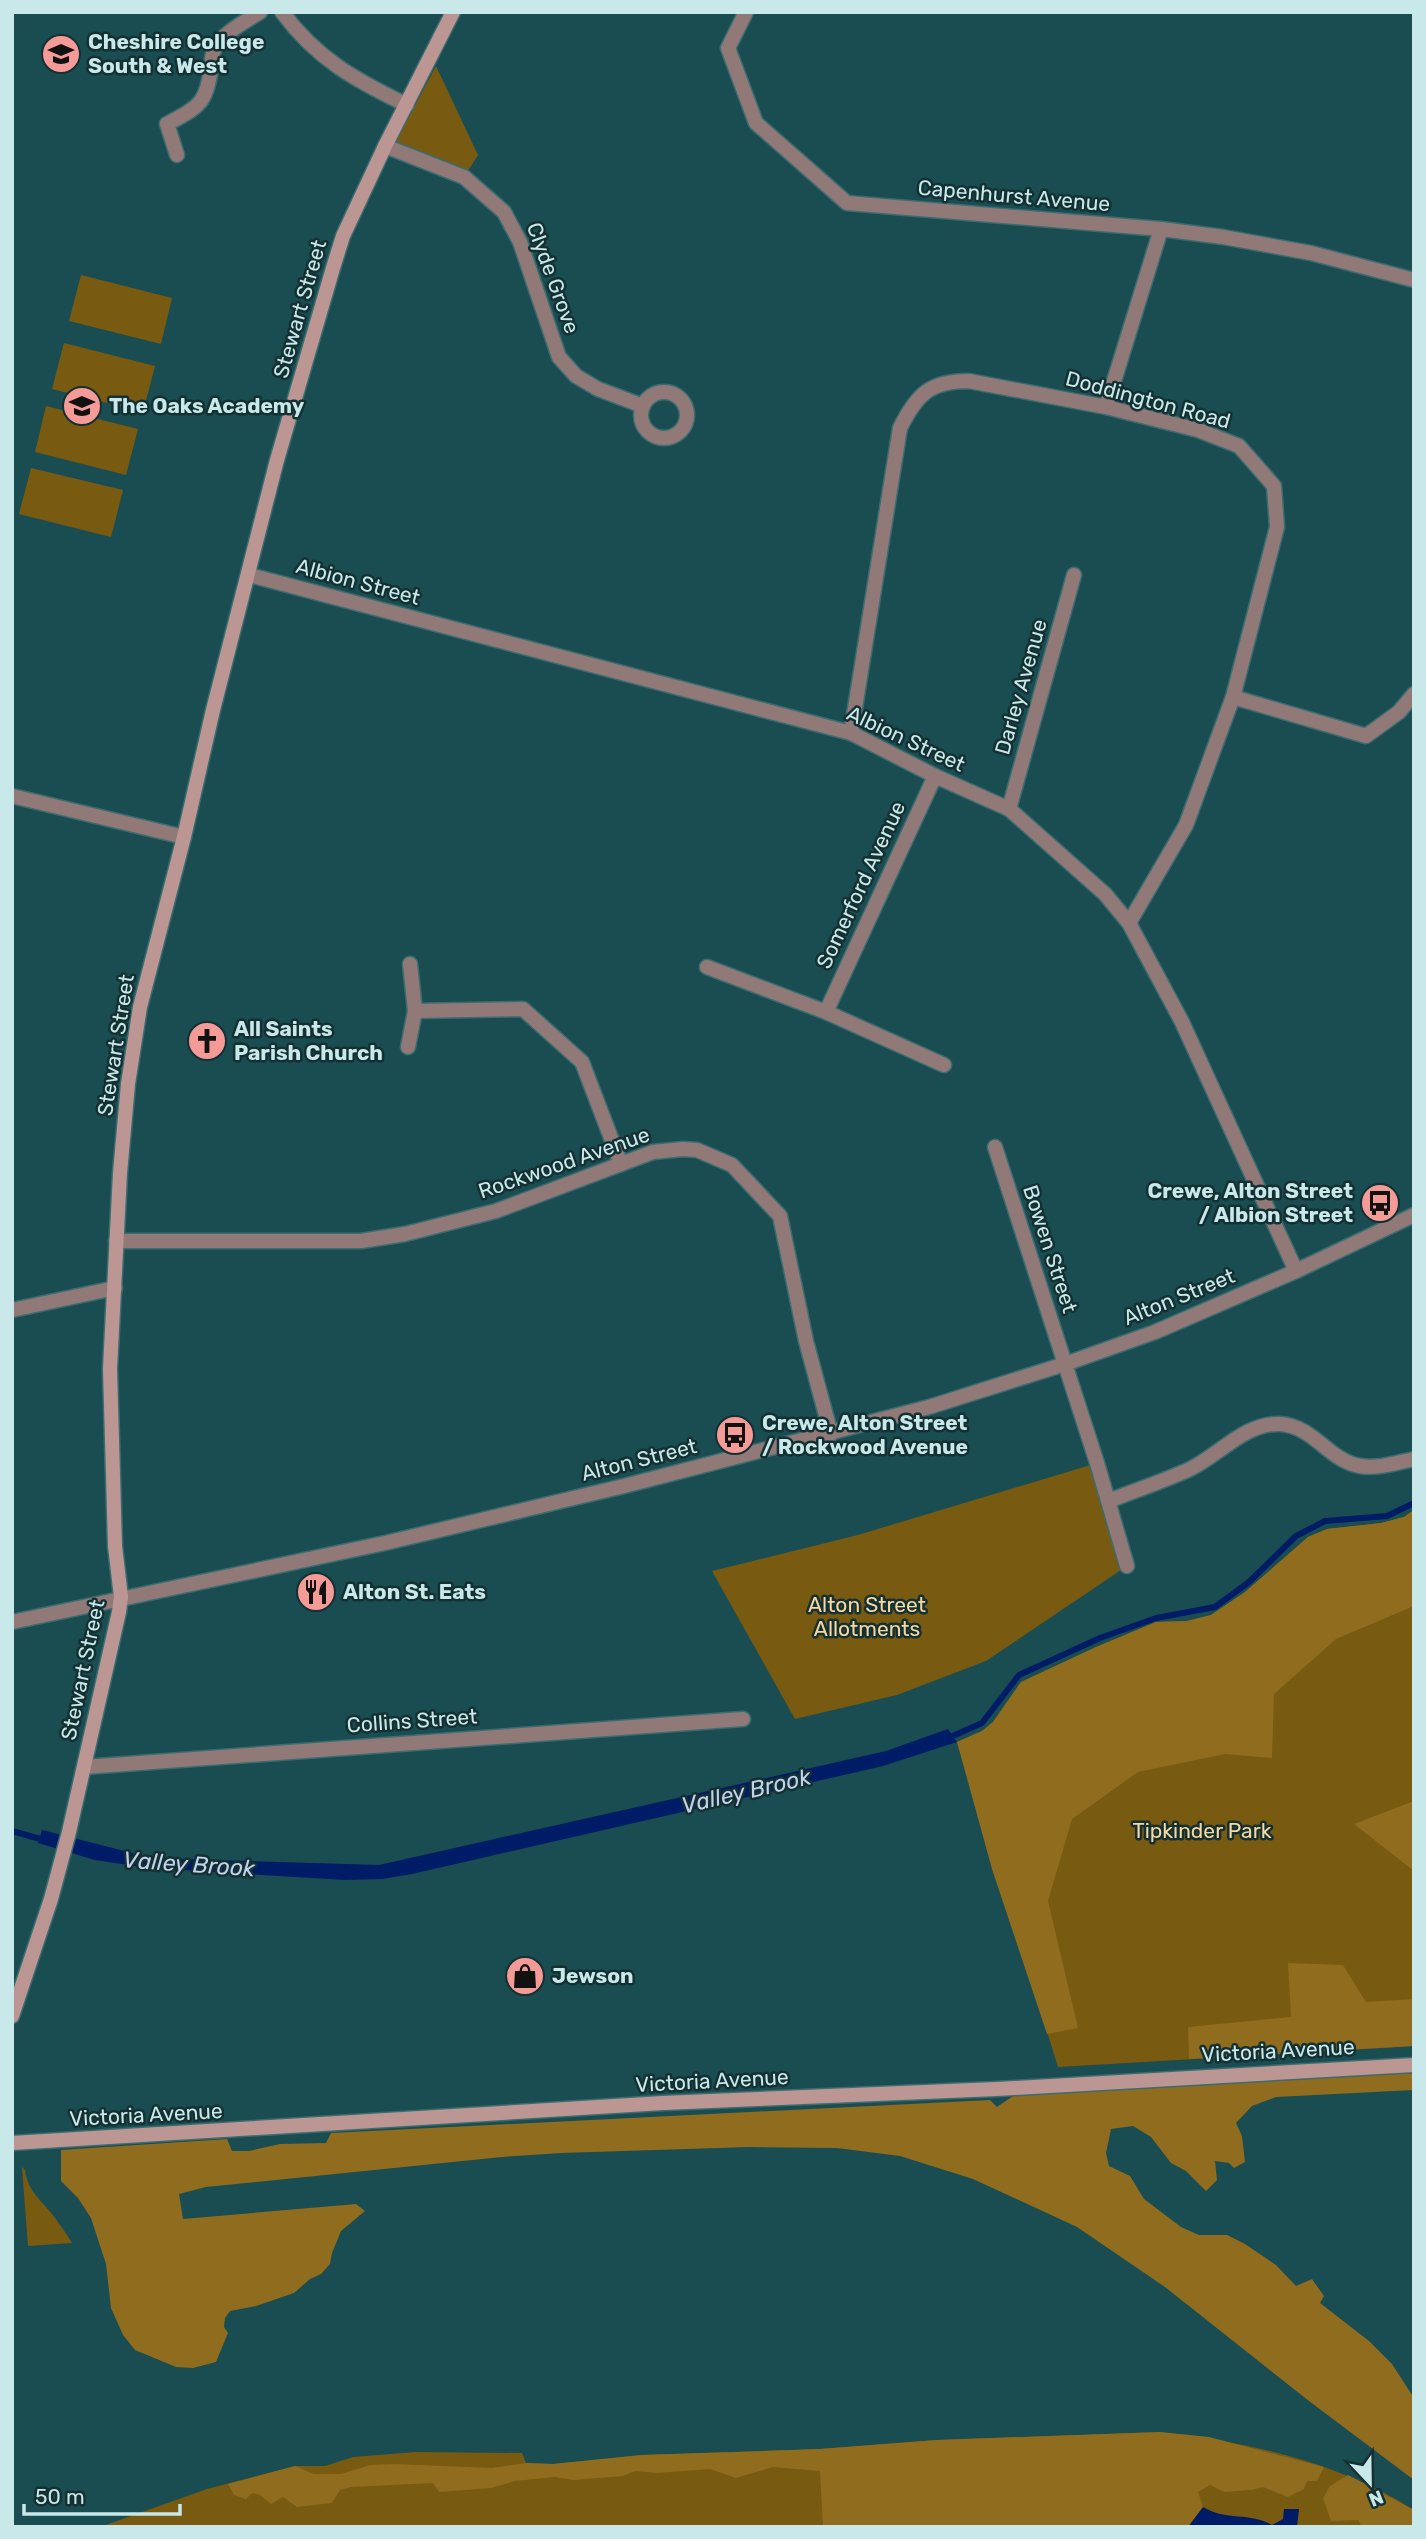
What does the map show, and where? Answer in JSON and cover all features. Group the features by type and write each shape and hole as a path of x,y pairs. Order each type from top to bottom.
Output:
{"street":[{"path":"177,155 167,124 189,112 203,100 209,87 212,52 217,44 236,27 260,12"},
{"path":"282,12 317,53 334,66 407,105"},
{"name":"Stewart Street","path":"12,2016 44,1922 69,1832 106,1676 121,1597 115,1546 110,1369 116,1241 133,1047 140,1007 277,460 333,268 344,236 385,146 453,12"},
{"name":"Capenhurst Avenue","path":"746,12 728,48 755,123 847,204 1161,229 1223,237 1311,253 1414,280"},
{"name":"Clyde Grove","path":"385,146 464,177 504,212 520,242 559,357 576,376 643,406"},
{"path":"1106,407 1161,229"},
{"name":"Doddington Road","path":"852,733 900,428 912,404 930,388 948,381 969,381 1106,407 1198,430 1240,446 1274,486 1278,527 1233,697 1186,825 1129,923"},
{"name":"Albion Street","path":"248,575 852,733 934,776 1009,809 1105,894 1129,923 1182,1023 1296,1271"},
{"name":"Darley Avenue","path":"1009,809 1074,575"},
{"path":"1233,697 1366,736 1399,712 1414,694"},
{"name":"Somerford Avenue","path":"826,1012 934,776"},
{"path":"12,796 184,837"},
{"path":"408,1047 415,1011 410,964"},
{"path":"707,967 826,1012 944,1065"},
{"path":"415,1011 523,1009 582,1062 621,1164"},
{"name":"Bowen Street","path":"995,1147 1109,1501 1127,1566"},
{"name":"Rockwood Avenue","path":"116,1241 361,1241 405,1234 496,1211 653,1152 668,1149 697,1150 732,1164 780,1216 806,1341 831,1434"},
{"name":"Alton Street","path":"12,1622 385,1543 831,1434 992,1388 1155,1332 1296,1271 1414,1215"},
{"path":"12,1310 115,1288"},
{"path":"1109,1501 1188,1470 1211,1458 1248,1432 1263,1426 1279,1424 1296,1427 1310,1434 1347,1462 1360,1466 1376,1467 1414,1459"},
{"name":"Collins Street","path":"84,1767 743,1719"},
{"name":"Victoria Avenue","path":"12,2143 663,2103 979,2090 1414,2064"}],"green space":[{"path":"436,66 478,155 464,177 392,149"},
{"path":"81,275 172,298 161,344 69,321"},
{"path":"64,343 155,366 143,412 52,389"},
{"path":"46,406 138,429 126,475 35,452"},
{"path":"31,468 123,490 111,537 19,514"},
{"name":"Alton Street Allotments","path":"1097,1463 1127,1566 986,1661 897,1695 795,1719 712,1571 858,1535"},
{"name":"Tipkinder Park","path":"1414,1510 1414,2046 1058,2067 957,1742 982,1731 993,1722 1021,1682 1156,1622 1187,1621 1211,1615 1245,1592 1308,1537 1327,1529 1381,1523 1404,1517"},
{"path":"22,2167 31,2189 55,2217 72,2243 28,2246"},
{"path":"1160,2432 1259,2448 1324,2467 1385,2493 1414,2510 1414,2527 100,2527 207,2489 295,2466 325,2466 353,2457 415,2452 522,2453 526,2463 553,2464 642,2455"}],"shaded area":[{"path":"1414,1510 1414,1606 1336,1639 1274,1694 1272,1758 1225,1754 1138,1772 1072,1819 1048,1901 1078,2028 1047,2034 992,1869 957,1742 982,1731 993,1722 1021,1682 1156,1622 1187,1621 1211,1615 1245,1592 1308,1537 1327,1529 1381,1523 1404,1517"},
{"path":"1414,1801 1414,1871 1354,1824"},
{"path":"1288,1963 1343,1965 1366,2002 1414,1999 1414,2046 1189,2059 1188,2027 1291,2017"},
{"path":"1414,2073 1414,2090 1276,2097 1252,2106 1236,2123 1242,2136 1245,2162 1234,2168 1229,2163 1215,2161 1217,2180 1206,2191 1186,2171 1171,2163 1151,2137 1133,2126 1111,2129 1106,2153 1109,2166 1130,2176 1144,2199 1181,2227 1199,2235 1227,2235 1245,2244 1276,2265 1296,2286 1312,2279 1324,2296 1320,2303 1369,2341 1392,2364 1414,2398 1414,2480 1165,2287 1077,2227 973,2179 900,2156 837,2148 750,2147 561,2153 206,2187 179,2194 183,2219 356,2204 365,2211 341,2231 330,2264 321,2274 310,2279 294,2293 256,2306 230,2311 225,2318 224,2327 228,2333 216,2362 193,2368 176,2367 135,2350 123,2335 111,2308 106,2264 91,2218 78,2198 61,2181 61,2150 227,2139 232,2151 249,2151 280,2144 326,2143 331,2133 990,2100 997,2107 1013,2096"},
{"path":"1160,2432 1209,2437 1324,2467 1317,2481 1307,2481 1304,2489 1288,2497 1263,2487 1224,2492 1210,2485 1198,2492 1203,2507 1188,2527 823,2527 820,2471 773,2467 736,2478 710,2469 656,2473 635,2471 623,2476 573,2480 555,2477 515,2481 491,2488 439,2492 433,2483 351,2487 340,2490 332,2503 297,2507 283,2497 271,2504 260,2495 252,2493 246,2499 234,2495 228,2484 295,2466 314,2474 341,2474 370,2465 492,2468 642,2455"},
{"path":"1348,2475 1414,2510 1414,2527 1362,2527 1358,2520 1331,2521 1323,2498 1330,2486"}],"water":[{"path":"948,1729 957,1742 883,1766 382,1879 345,1880 148,1868 95,1860 38,1843 42,1830 152,1858 379,1865 886,1751"},
{"path":"1203,2507 1220,2514 1255,2519 1272,2525 1283,2519 1284,2509 1299,2509 1297,2527 1188,2527"}],"waterway":[{"name":"Valley Brook","path":"946,1739 982,1723 1019,1675 1100,1638 1156,1618 1215,1607 1249,1582 1296,1536 1325,1521 1387,1516 1414,1503"},
{"name":"Valley Brook","path":"12,1831 44,1840"}],"place":[{"name":"Cheshire College South & West","path":"61,54"},
{"name":"The Oaks Academy","path":"82,406"},
{"name":"All Saints Parish Church","path":"207,1041"},
{"name":"Crewe, Alton Street / Albion Street","path":"1380,1203"},
{"name":"Crewe, Alton Street / Rockwood Avenue","path":"735,1435"},
{"name":"Alton St. Eats","path":"316,1592"},
{"name":"Jewson","path":"525,1976"}]}
